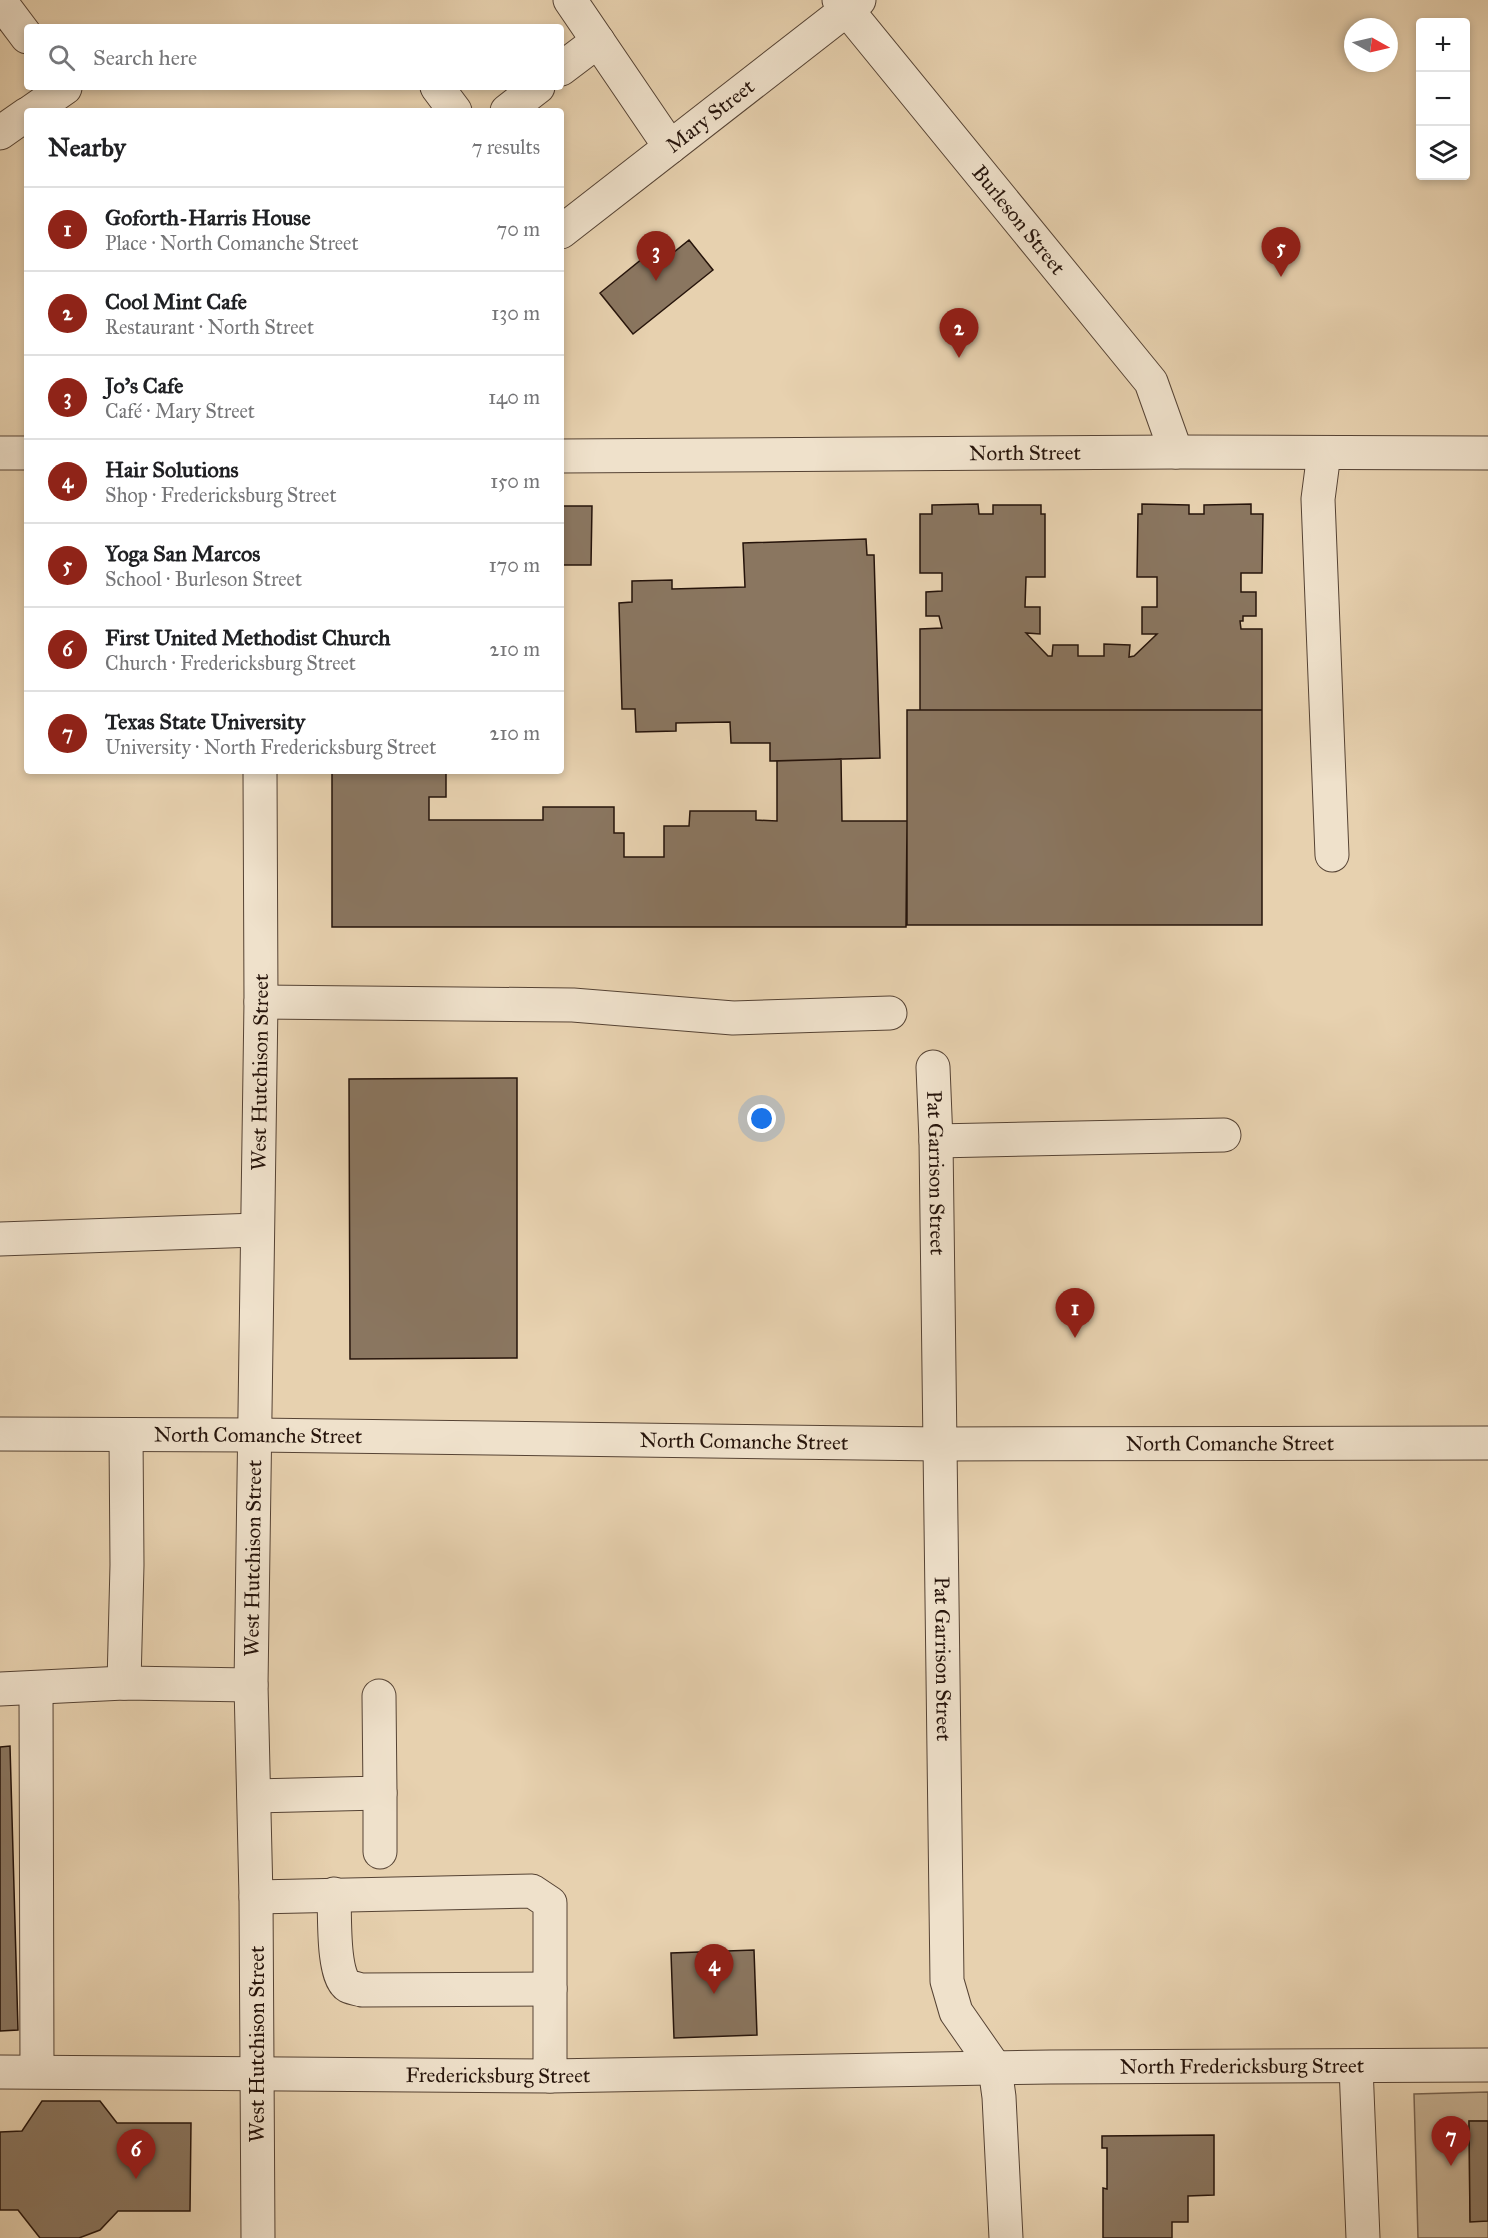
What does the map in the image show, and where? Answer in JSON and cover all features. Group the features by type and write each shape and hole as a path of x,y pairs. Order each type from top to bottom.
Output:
{"street":[{"path":"570,0 670,147"},
{"name":"Mary Street","path":"564,230 848,3"},
{"name":"Burleson Street","path":"848,3 1151,382 1176,452"},
{"path":"2,8 24,34"},
{"path":"564,67 598,41"},
{"path":"439,90 453,108"},
{"path":"511,108 534,90"},
{"path":"39,108 70,95"},
{"path":"0,133 24,116"},
{"name":"North Street","path":"564,456 1176,452 1488,453"},
{"path":"0,453 24,453"},
{"path":"1324,453 1318,499 1332,855"},
{"name":"West Hutchison Street","path":"258,2238 256,1897 251,1685 261,1002 260,774"},
{"path":"261,1002 573,1005 733,1018 890,1013"},
{"name":"Pat Garrison Street","path":"933,1067 936,1141 946,1981 956,2012 995,2068 999,2097 1006,2238"},
{"path":"936,1141 1224,1135"},
{"path":"0,1239 257,1230"},
{"name":"North Comanche Street","path":"0,1434 940,1444 1488,1443"},
{"path":"124,1683 127,1565 126,1435"},
{"path":"0,1689 124,1683 251,1685"},
{"path":"36,1688 37,2071"},
{"path":"379,1696 380,1852"},
{"path":"254,1796 380,1793"},
{"path":"256,1897 532,1891 550,1903 550,2076"},
{"path":"334,1894 337,1964 343,1981 348,1987 362,1990 550,1989"},
{"name":"North Fredericksburg Street","path":"995,2068 1488,2065"},
{"path":"1356,2067 1363,2238"},
{"name":"Fredericksburg Street","path":"0,2072 550,2076 995,2068"}],"shaded area":[{"path":"1488,2092 1488,2121 1469,2121 1470,2221 1488,2221 1488,2238 1418,2238 1414,2094"}],"building":[{"path":"689,240 713,270 633,334 600,293 653,250 663,261"},
{"path":"978,504 979,514 993,514 993,505 1041,505 1041,514 1045,514 1045,577 1026,577 1025,607 1040,607 1040,634 1026,633 1048,656 1052,656 1053,645 1078,645 1078,656 1104,656 1104,644 1130,645 1129,657 1134,656 1157,634 1142,634 1142,607 1157,607 1157,577 1137,577 1138,514 1142,514 1142,504 1189,505 1189,514 1204,514 1204,505 1251,504 1251,514 1263,514 1262,573 1241,573 1241,592 1256,592 1256,616 1243,616 1243,621 1240,621 1241,629 1262,629 1262,710 920,710 920,629 942,628 939,616 926,616 926,592 942,591 942,573 920,573 920,514 932,514 932,505"},
{"path":"564,506 592,506 591,565 564,565"},
{"path":"866,539 867,555 874,555 880,758 770,761 770,743 731,743 730,722 676,723 676,731 636,732 635,709 622,709 619,603 632,602 632,581 672,580 672,589 745,587 743,543"},
{"path":"907,710 1262,710 1262,925 907,925"},
{"path":"841,759 842,821 907,821 906,927 332,927 332,774 446,774 446,797 429,797 429,820 543,820 543,807 614,807 614,833 624,833 624,857 664,857 664,826 689,826 690,811 756,811 756,820 777,821 777,761"},
{"path":"517,1078 517,1358 350,1359 349,1079"},
{"path":"10,1746 18,2030 0,2031 0,1747"},
{"path":"754,1950 757,2035 674,2038 671,1953"},
{"path":"42,2101 100,2101 117,2123 191,2123 190,2211 118,2211 100,2230 79,2238 40,2238 18,2210 0,2210 0,2132 22,2131"},
{"path":"1469,2121 1488,2121 1488,2221 1470,2222"},
{"path":"1214,2135 1214,2195 1188,2196 1188,2222 1172,2222 1172,2238 1103,2238 1103,2188 1107,2189 1107,2148 1102,2148 1102,2136"}],"place":[{"name":"Yoga San Marcos","path":"1281,277"},
{"name":"Jo's Cafe","path":"656,281"},
{"name":"Cool Mint Cafe","path":"959,358"},
{"name":"Goforth-Harris House","path":"1075,1338"},
{"name":"Hair Solutions","path":"714,1994"},
{"name":"Texas State University","path":"1451,2166"},
{"name":"First United Methodist Church","path":"136,2179"}]}
